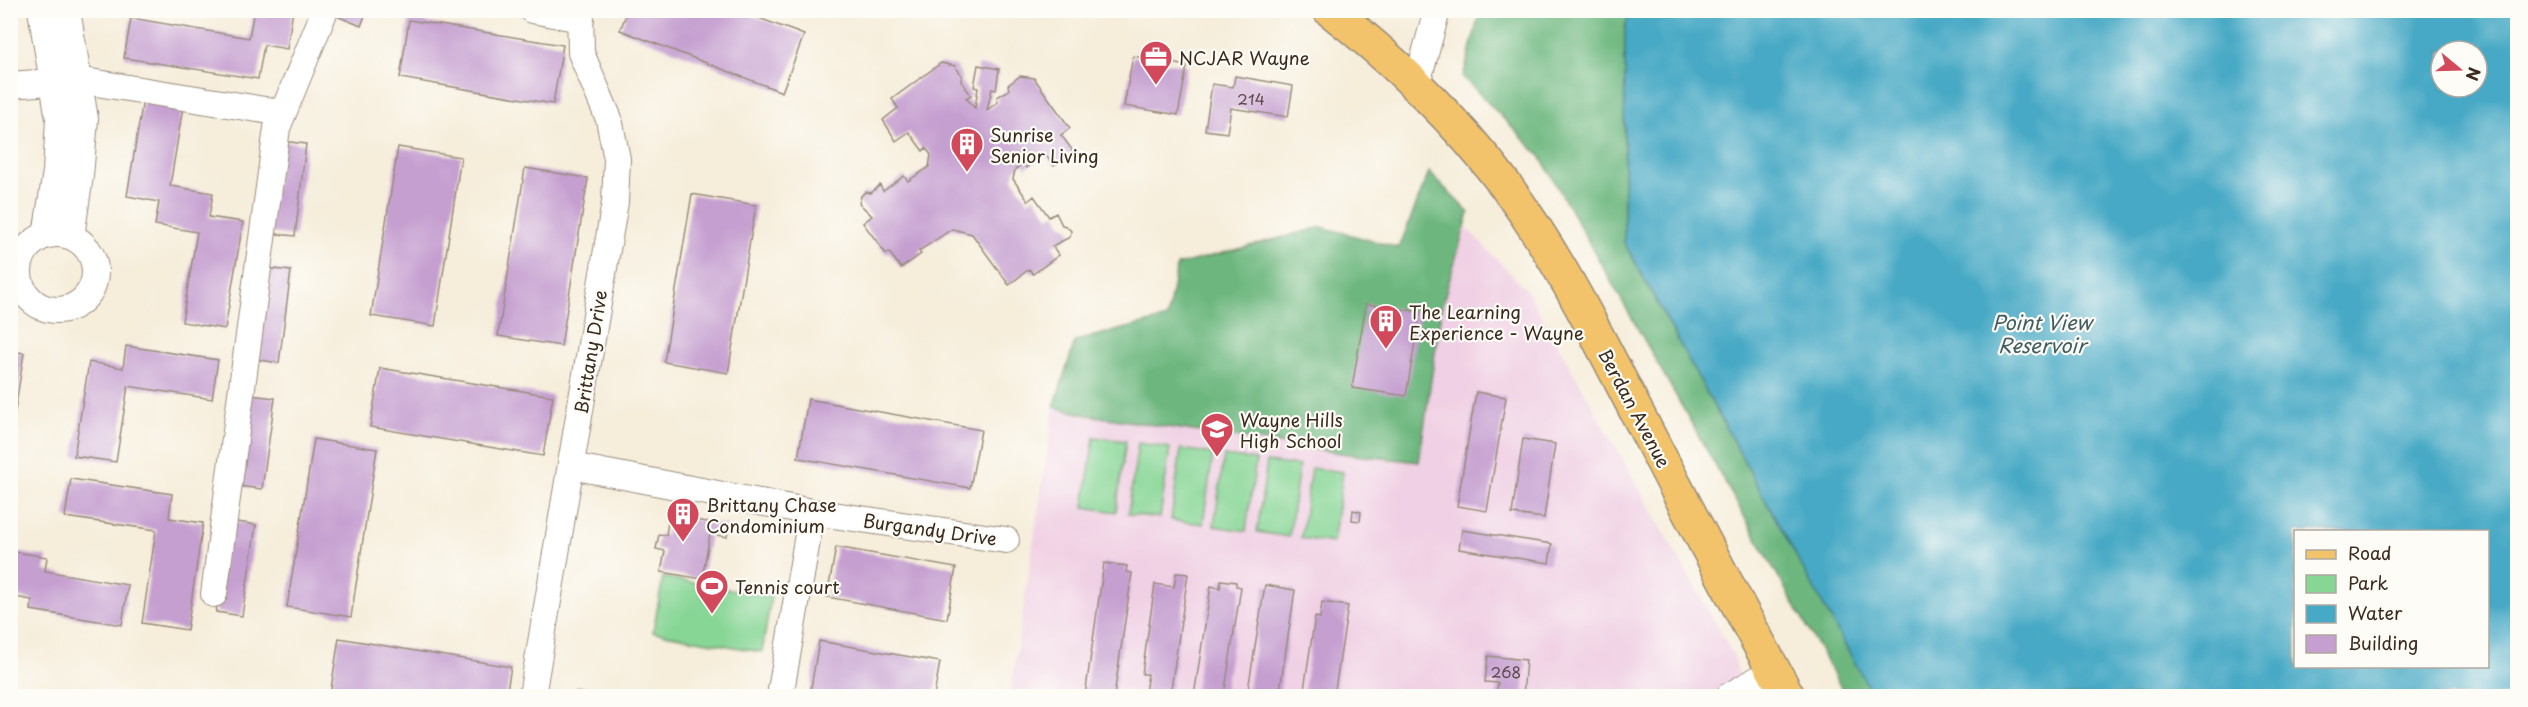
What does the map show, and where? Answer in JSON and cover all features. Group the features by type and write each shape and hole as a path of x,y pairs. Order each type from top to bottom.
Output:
{"main road":[{"name":"Berdan Avenue","path":"1330,10 1393,62 1473,145 1505,185 1540,236 1607,356 1781,683"}],"street":[{"path":"41,10 59,119 56,172 58,235 80,176 85,119 67,10"},
{"path":"214,594 278,128 326,10"},
{"path":"532,10 580,15"},
{"path":"1416,87 1437,10"},
{"name":"Brittany Drive","path":"532,696 615,202 617,159 609,119 581,53 580,15"},
{"path":"10,85 78,80 283,113"},
{"name":"Burgandy Drive","path":"571,465 812,512 1006,540"},
{"path":"780,696 812,512"},
{"path":"1729,696 1781,683"}],"shaded area":[{"name":"Wayne Hills High School","path":"1465,226 1528,292 1734,656 1744,696 1010,696 1054,407 1087,415 1354,455 1419,461 1442,305"}],"green space":[{"path":"1480,11 1630,11 1625,28 1624,242 1873,696 1846,696 1540,156 1463,77"},
{"path":"1429,172 1469,213 1442,305 1419,462 1354,455 1087,415 1054,407 1075,341 1167,318 1177,265 1322,227 1399,248"},
{"path":"1094,437 1126,441 1116,512 1084,507"},
{"path":"1138,443 1170,448 1160,518 1128,514"},
{"path":"1181,449 1213,454 1203,524 1171,520"},
{"path":"1224,456 1256,460 1246,531 1214,526"},
{"path":"1267,462 1299,466 1289,537 1257,532"},
{"path":"1311,468 1343,472 1333,543 1301,538"},
{"name":"Tennis court","path":"663,577 771,597 762,652 653,632"}],"water":[{"name":"Point View Reservoir","path":"1630,11 2517,11 2517,696 1873,696 1624,242 1625,28"}],"building":[{"path":"254,10 293,10 287,49 264,45 258,79 124,58 131,18 249,38"},
{"path":"339,10 367,10 361,26 337,16"},
{"path":"628,10 738,10 804,35 782,92 620,30"},
{"path":"409,20 563,45 553,104 400,78"},
{"name":"NCJAR Wayne","path":"1133,56 1187,66 1178,115 1124,106"},
{"name":"Sunrise Senior Living","path":"941,63 955,66 962,76 961,81 971,95 966,98 975,108 978,88 974,87 978,65 999,69 996,90 992,89 987,110 998,102 997,97 1009,90 1008,85 1020,76 1034,78 1070,128 1061,135 1073,151 1054,166 1045,154 1026,168 1023,163 1015,170 1013,179 1028,201 1034,196 1049,217 1056,213 1062,225 1071,231 1070,237 1052,246 1059,255 1033,274 1029,269 1009,285 972,234 952,229 919,251 921,254 901,268 889,252 886,254 863,223 872,216 859,203 865,192 871,193 880,185 883,191 904,176 908,181 929,167 931,155 926,148 923,151 909,132 896,141 883,120 898,108 892,99"},
{"path":"1235,76 1293,86 1288,117 1231,108 1227,133 1205,130 1212,84 1233,87"},
{"path":"143,100 183,107 170,186 213,193 209,217 243,222 225,329 182,322 197,232 155,225 159,202 127,196"},
{"path":"282,141 306,144 295,236 269,233"},
{"path":"398,147 461,157 435,326 371,316"},
{"path":"525,168 588,178 561,346 498,336"},
{"path":"692,194 756,205 728,373 664,362"},
{"path":"265,268 291,271 279,363 254,359"},
{"name":"The Learning Experience - Wayne","path":"1366,304 1420,312 1406,396 1352,388"},
{"path":"126,346 218,360 212,399 128,386 116,462 74,456 89,362 123,368"},
{"path":"10,351 24,353 12,431 10,431"},
{"path":"380,368 553,396 543,456 370,427"},
{"path":"1476,392 1506,397 1487,511 1457,506"},
{"path":"250,395 275,398 262,489 237,486"},
{"path":"808,399 981,430 970,488 798,458"},
{"path":"314,439 377,449 351,617 287,607"},
{"path":"1523,439 1555,444 1544,518 1512,514"},
{"path":"71,479 172,494 169,518 203,523 187,630 142,623 156,530 65,517"},
{"path":"1353,510 1361,512 1360,521 1352,520"},
{"name":"Brittany Chase Condominium","path":"669,515 729,526 727,537 710,534 702,579 661,572 665,551 656,549 659,534 666,535"},
{"path":"230,521 256,525 242,616 216,612"},
{"path":"1462,530 1552,544 1549,563 1459,549"},
{"path":"836,547 956,568 947,619 827,597"},
{"path":"10,551 47,557 45,571 128,585 122,625 31,610 32,600 10,596"},
{"path":"1104,563 1127,566 1126,572 1132,573 1114,696 1085,696"},
{"path":"1176,573 1188,574 1170,696 1139,696 1140,692 1145,693 1148,674 1142,674 1155,584 1174,587"},
{"path":"1221,580 1236,582 1236,586 1241,587 1224,696 1194,696 1211,586 1220,588"},
{"path":"1265,585 1295,590 1279,696 1247,696"},
{"path":"1322,602 1348,606 1334,696 1303,696 1315,617 1320,618"},
{"path":"339,638 511,667 506,696 330,695"},
{"path":"819,641 940,662 934,696 833,696 810,693"},
{"path":"1488,656 1526,660 1523,696 1496,696 1498,683 1485,682"},
{"path":"574,692 592,695 592,696 573,696"}],"place":[{"name":"NCJAR Wayne","path":"1156,86"},
{"name":"Sunrise Senior Living","path":"967,173"},
{"name":"The Learning Experience - Wayne","path":"1386,350"},
{"name":"Wayne Hills High School","path":"1217,458"},
{"name":"Brittany Chase Condominium","path":"683,543"},
{"name":"Tennis court","path":"712,615"}]}
